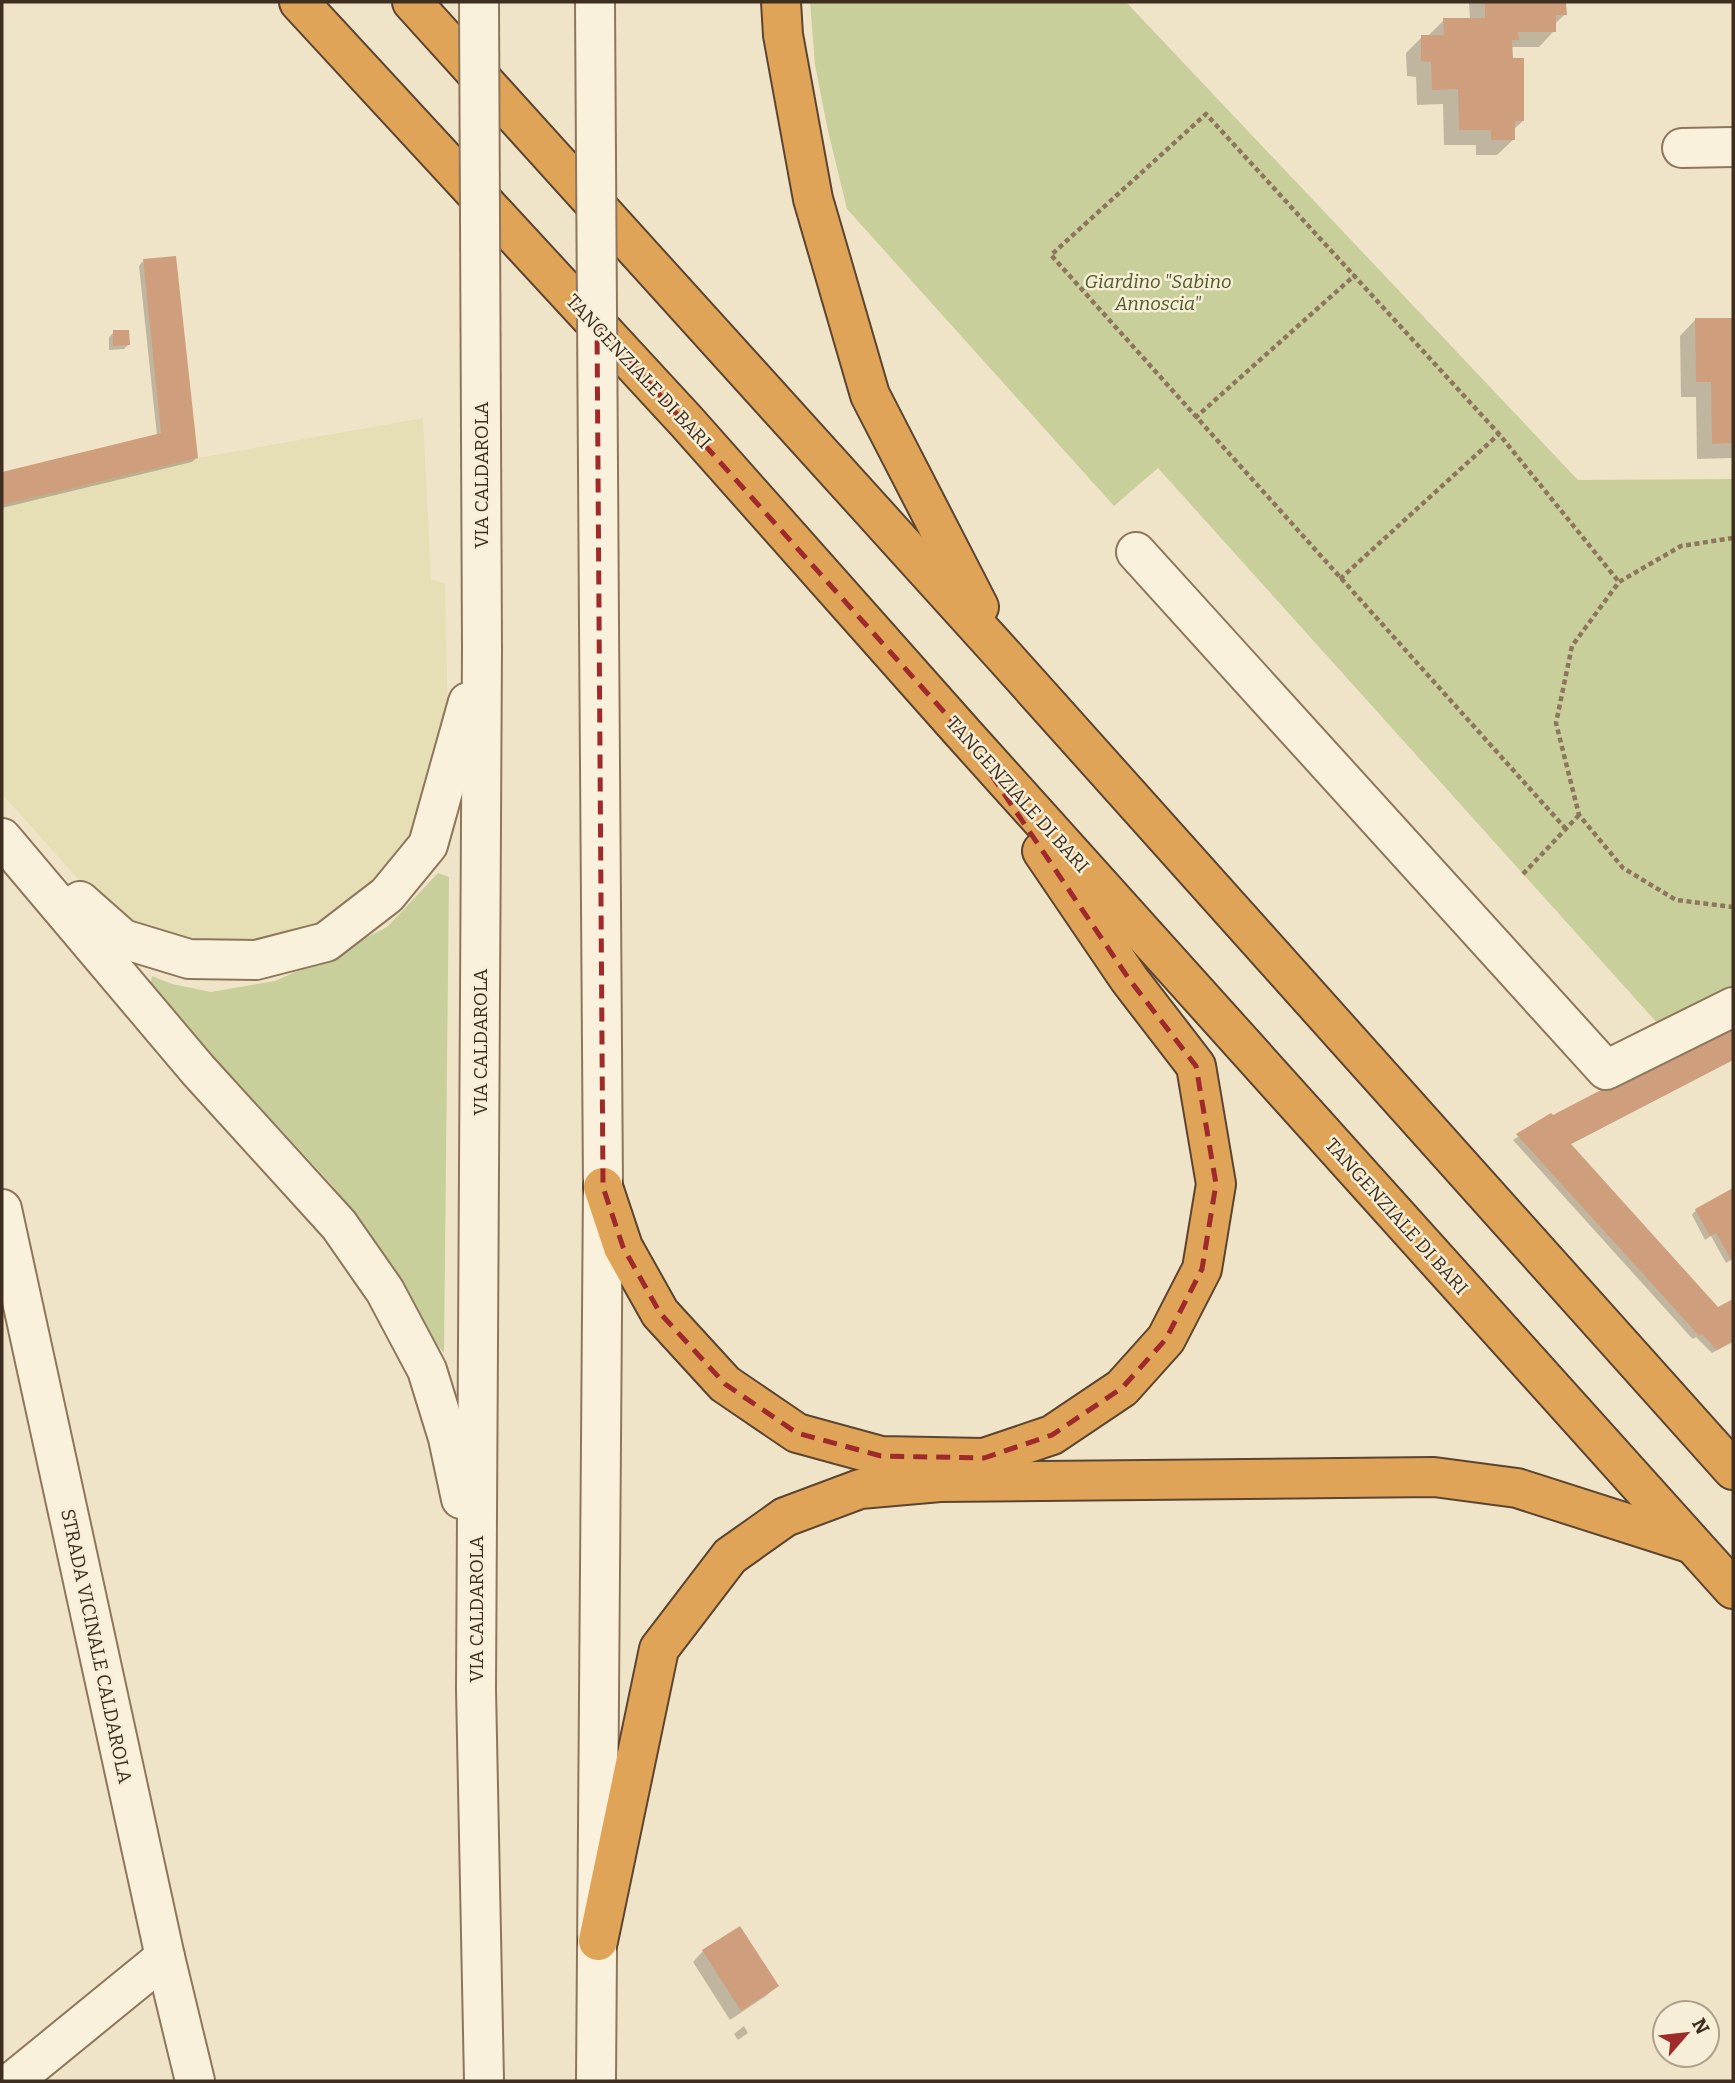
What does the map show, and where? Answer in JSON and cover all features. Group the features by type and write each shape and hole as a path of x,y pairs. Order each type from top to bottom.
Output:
{"highway":[{"name":"TANGENZIALE DI BARI","path":"299,2 686,421 1733,1589"},
{"path":"412,2 1004,656 1733,1470"},
{"path":"781,2 783,35 813,199 870,395 1004,656"},
{"path":"603,1187 623,1247 660,1313 725,1384 797,1433 869,1453 881,1456 984,1458 1052,1435 1122,1388 1166,1339 1202,1269 1216,1184 1196,1066 1129,979 963,733"},
{"path":"598,1941 659,1649 730,1556 785,1517 860,1489 940,1482 1434,1477 1517,1488 1691,1543"}],"street":[{"name":"VIA CALDAROLA","path":"479,2 482,649 476,1689 484,2081"},
{"path":"595,2 603,1187 596,2081"},
{"path":"1682,148 1733,147"},
{"path":"1136,552 1606,1070 1733,1007"},
{"path":"2,836 123,939 189,959 242,960 256,960 326,942 387,895 428,845 482,649"},
{"path":"2,836 198,1070 339,1225 385,1291 427,1370 451,1451 462,1503 476,1689"},
{"name":"STRADA VICINALE CALDAROLA","path":"2,1209 165,1957 195,2081"},
{"path":"13,2081 165,1957"}],"path":[{"path":"1566,829 1051,256 1206,114 1499,434 1619,582"},
{"path":"1195,418 1355,275"},
{"path":"1340,579 1499,434"},
{"path":"1733,538 1681,546 1619,582 1572,646 1556,723 1579,815 1623,868 1676,900 1733,907"},
{"path":"1523,874 1579,815"}],"highlighted area":[{"path":"597,325 963,733 1129,979 1196,1066 1216,1184 1202,1269 1166,1339 1122,1388 1052,1435 984,1458 881,1456 797,1433 725,1384 660,1313 623,1247 603,1187"}],"shaded area":[{"path":"423,418 431,579 445,584 448,723 410,851 357,902 299,933 241,944 188,938 143,927 80,881 2,794 2,505 198,458"}],"green space":[{"name":"Giardino \"Sabino Annoscia\"","path":"810,2 1126,2 1578,480 1733,479 1733,989 1659,1025 1158,468 1114,506 847,209 815,65"},
{"path":"438,873 449,877 444,1353 428,1335 387,1263 332,1185 150,988 152,976 172,984 211,992 275,981 387,927"}],"building":[{"path":"1485,2 1566,2 1567,15 1556,15 1556,32 1518,32 1519,40 1512,40 1513,58 1524,58 1524,121 1515,121 1515,140 1491,140 1491,130 1459,130 1458,89 1432,90 1431,62 1421,61 1421,35 1444,35 1443,18 1485,18"},
{"path":"176,256 198,458 2,505 2,472 161,433 143,259"},
{"path":"1695,318 1733,318 1733,443 1712,444 1711,382 1696,382"},
{"path":"113,330 129,330 130,345 113,346"},
{"path":"1733,1021 1733,1060 1571,1144 1718,1307 1733,1299 1733,1341 1717,1350 1702,1334 1699,1336 1516,1134 1551,1113 1553,1115"},
{"path":"1733,1188 1731,1259 1716,1233 1710,1236 1695,1209"},
{"path":"740,1926 779,1986 741,2011 702,1950"}]}
